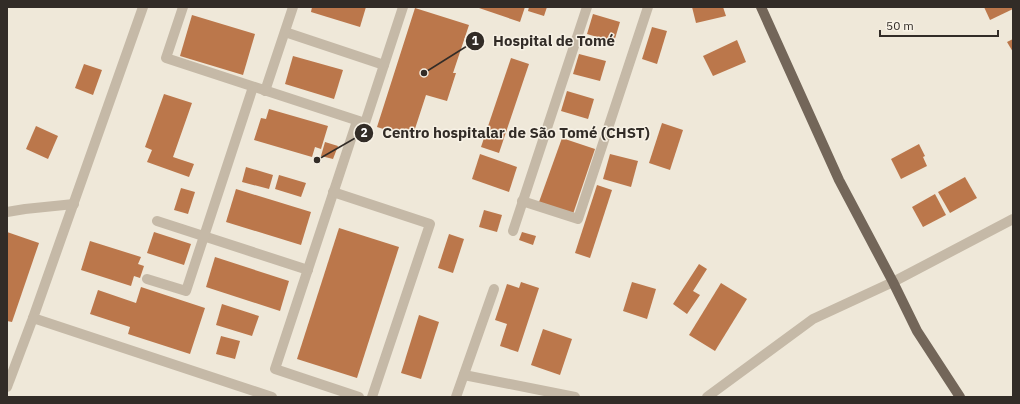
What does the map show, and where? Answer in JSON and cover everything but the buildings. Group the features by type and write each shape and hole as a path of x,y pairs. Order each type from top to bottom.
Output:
{"main road":[{"path":"761,7 839,180 917,330 960,397"}],"street":[{"path":"7,387 34,318 143,7"},
{"path":"183,7 166,58 365,123 403,7"},
{"path":"265,91 293,7"},
{"path":"513,230 587,7"},
{"path":"522,201 578,219 648,7"},
{"path":"285,32 384,65"},
{"path":"147,279 186,291 253,87"},
{"path":"357,121 275,369 359,397"},
{"path":"333,192 430,224 372,397"},
{"path":"7,212 74,204"},
{"path":"707,397 813,319 893,282 1013,219"},
{"path":"157,221 308,270"},
{"path":"456,397 494,289"},
{"path":"34,318 269,396"},
{"path":"464,375 575,397"}],"place":[{"name":"Hospital de Tomé","path":"424,73"},
{"name":"Centro hospitalar de São Tomé (CHST)","path":"317,160"}]}
